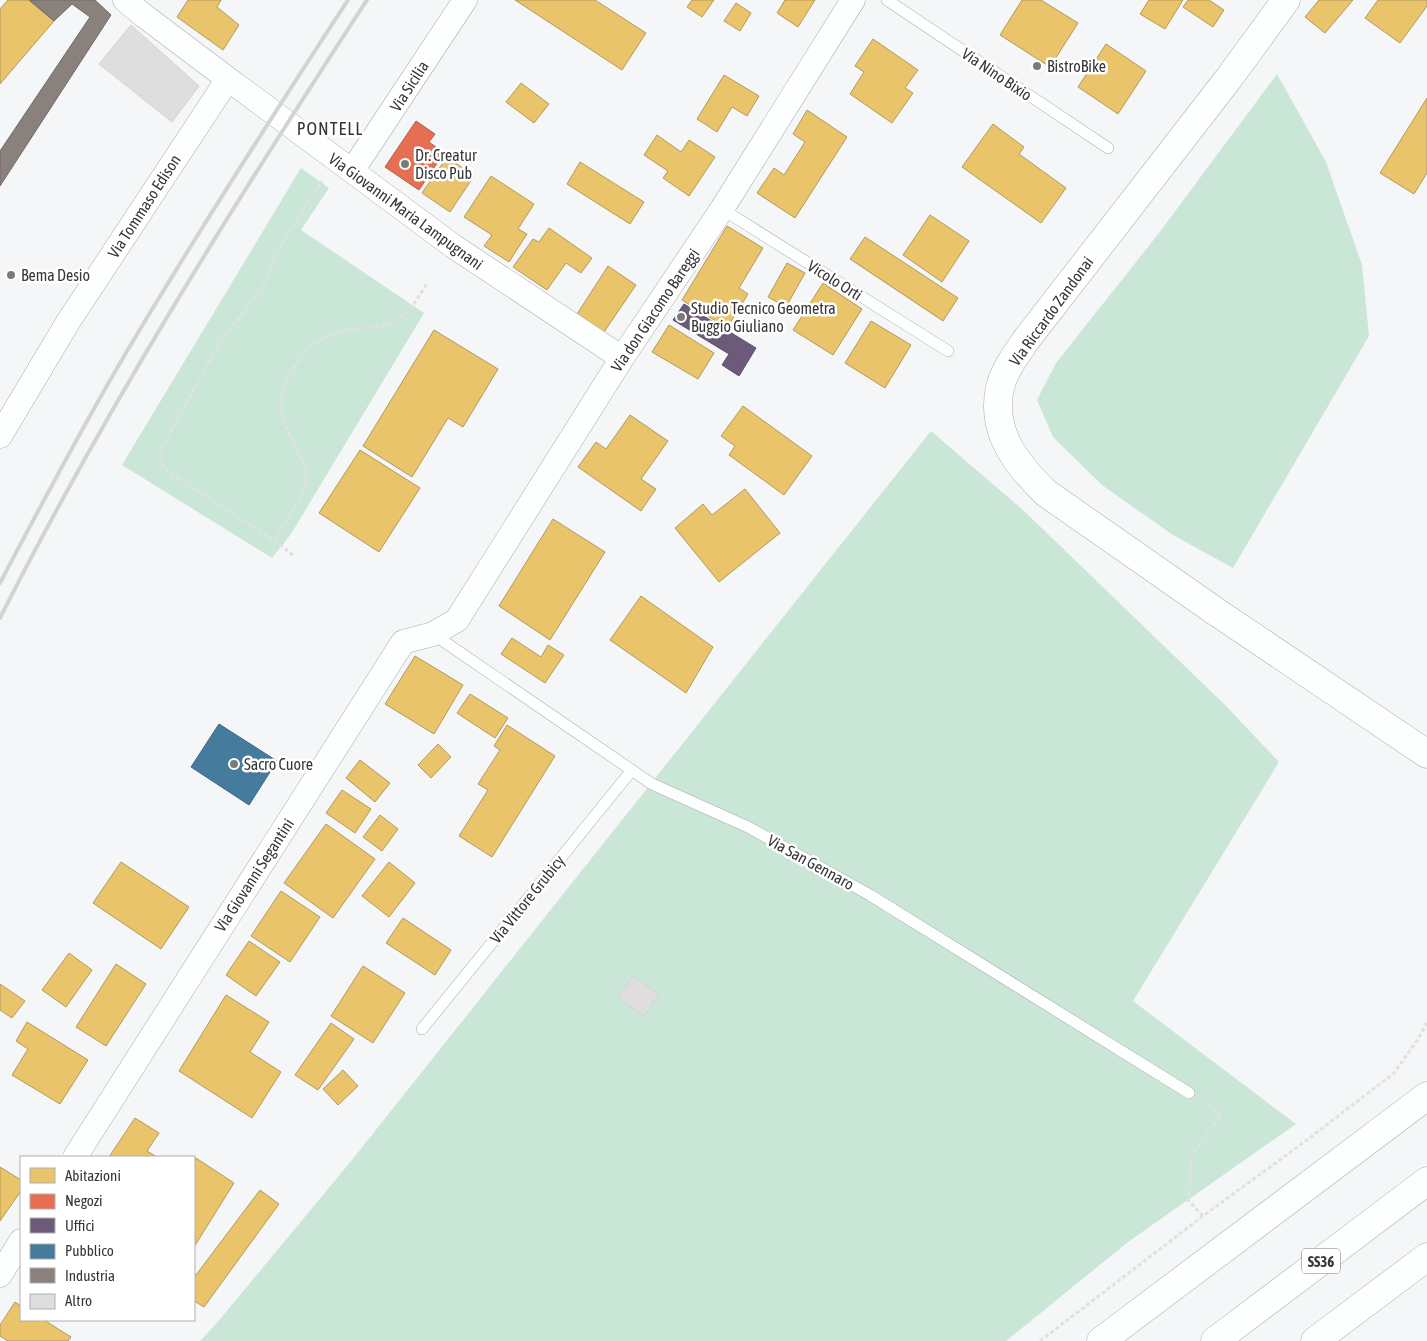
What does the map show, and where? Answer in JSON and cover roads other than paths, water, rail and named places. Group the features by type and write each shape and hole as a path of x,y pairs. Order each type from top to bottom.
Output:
{"main road":[{"name":"Via Riccardo Zandonai","path":"1286,0 1229,78 1026,340 1010,364 1000,386 998,423 1012,452 1027,476 1046,493 1215,611 1427,754"},
{"path":"1101,1341 1427,1096"},
{"name":"SS36","path":"1215,1341 1427,1181"},
{"path":"1315,1341 1427,1257"}],"street":[{"name":"Via Sicilia","path":"352,172 465,0"},
{"name":"Via don Giacomo Bareggi","path":"457,620 622,358 722,209 853,0"},
{"name":"Via Giovanni Maria Lampugnani","path":"140,5 228,79 453,246 622,358"},
{"name":"Via Tommaso Edison","path":"0,436 68,322 228,79"},
{"name":"Via Giovanni Segantini","path":"76,1156 403,642 433,634 457,620"},
{"path":"0,1275 20,1244"}],"lane":[{"name":"Via Nino Bixio","path":"887,0 1108,148"},
{"name":"Vicolo Orti","path":"722,209 948,351"},
{"name":"Via San Gennaro","path":"433,634 652,784 748,826 870,895 1189,1093"},
{"name":"Via Vittore Grubicy","path":"422,1028 632,770"}],"railway":[{"path":"0,583 76,441 150,312 348,0"},
{"path":"0,618 41,538 129,381 222,227 367,0"}],"place":[{"name":"BistroBike","path":"1037,66"},
{"name":"Dr. Creatur Disco Pub","path":"405,164"},
{"name":"Bema Desio","path":"11,275"},
{"name":"Studio Tecnico Geometra Buggio Giuliano","path":"681,317"},
{"name":"Sacro Cuore","path":"234,764"}],"district":[{"name":"PONTELL","path":"330,128"}]}
